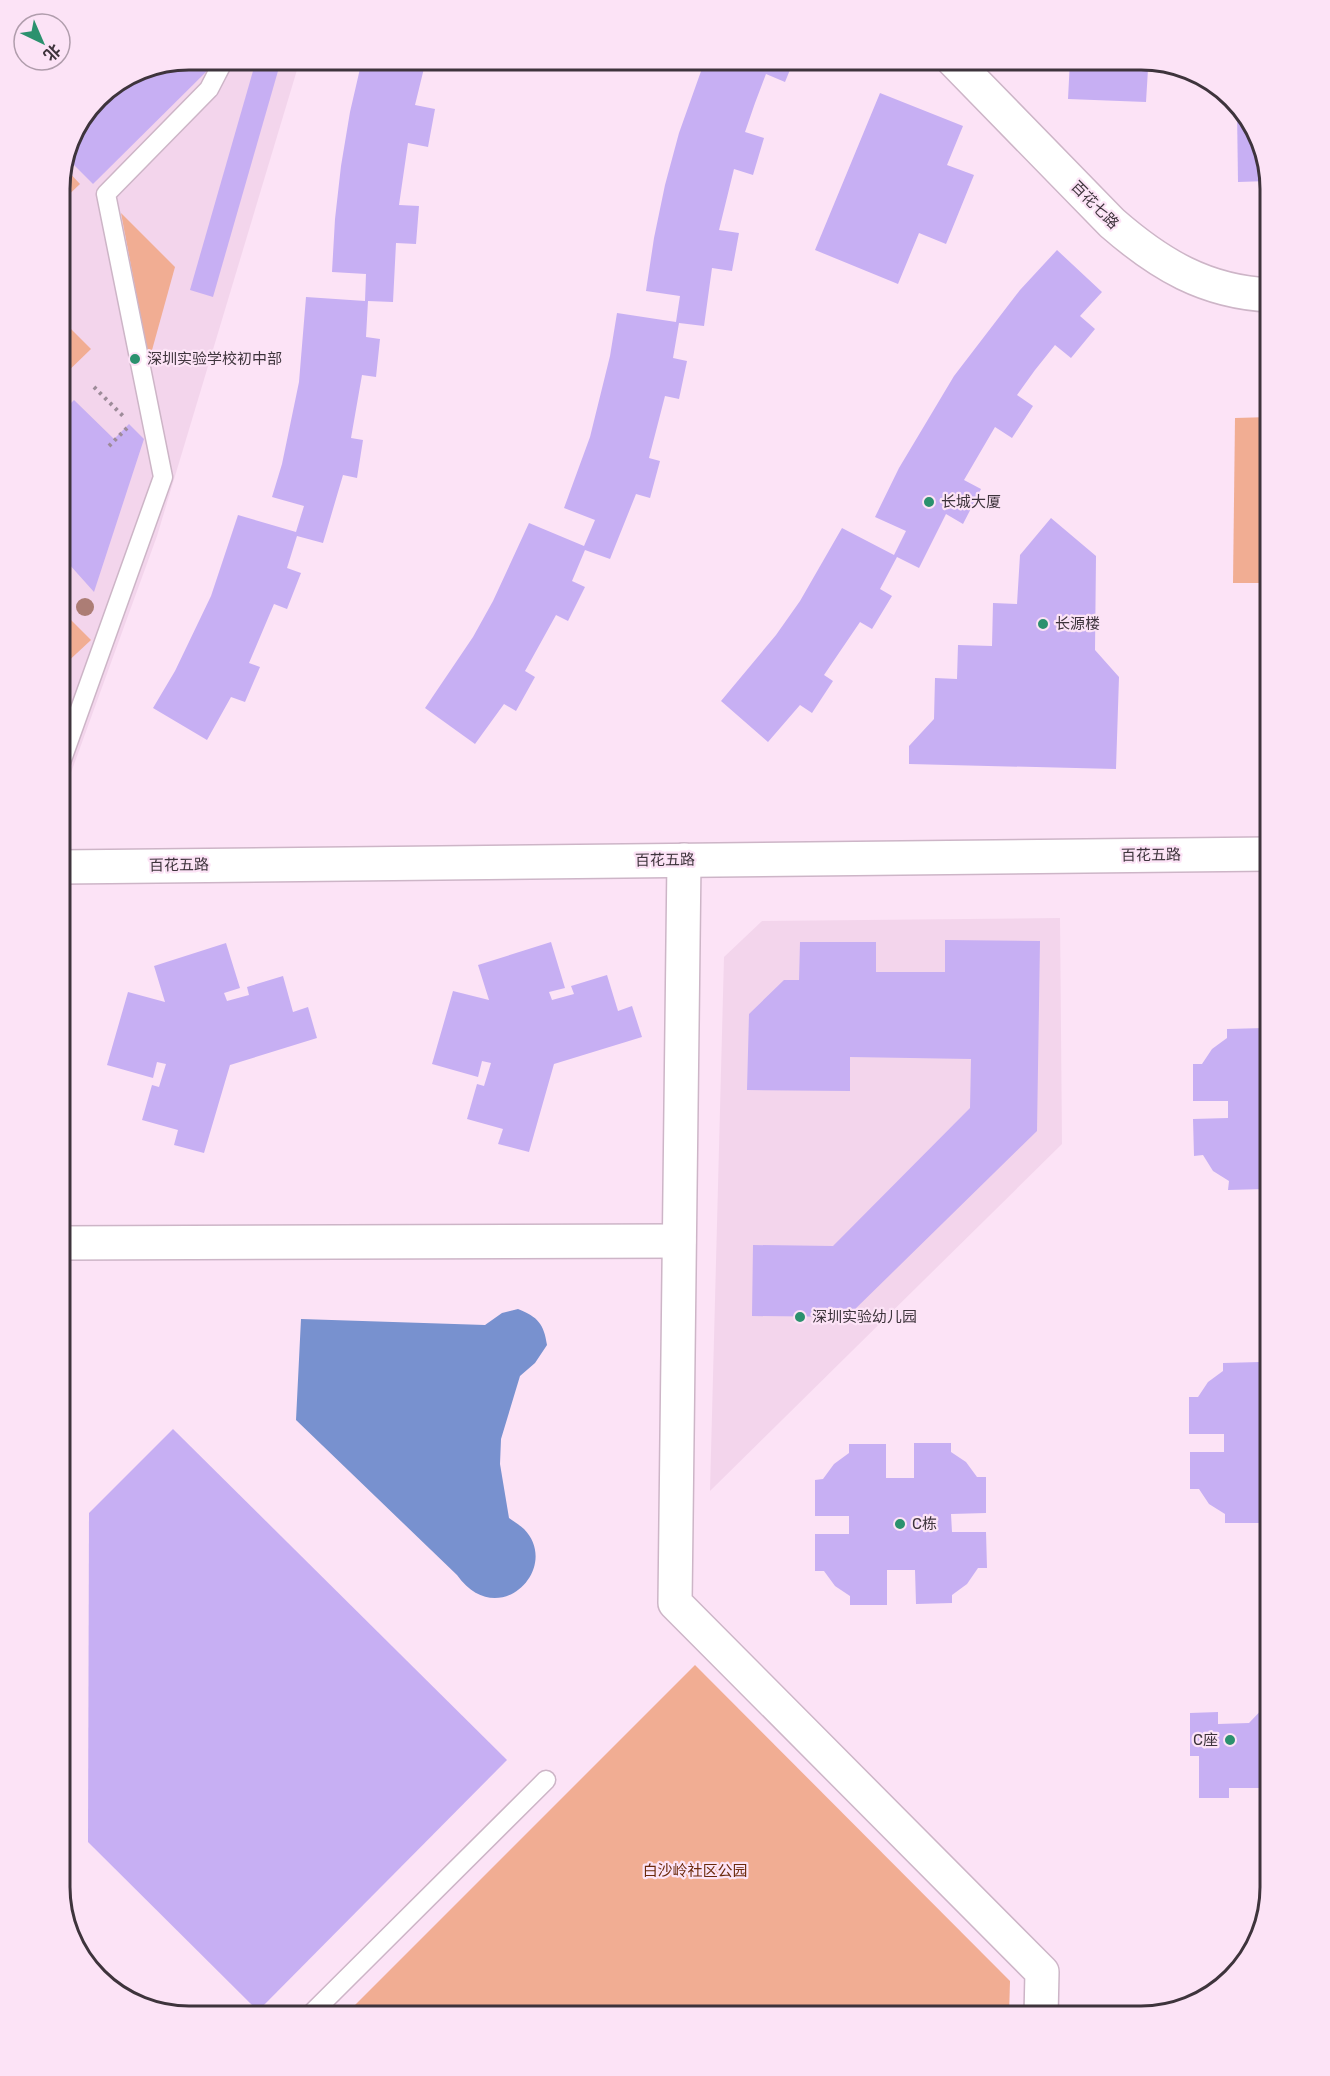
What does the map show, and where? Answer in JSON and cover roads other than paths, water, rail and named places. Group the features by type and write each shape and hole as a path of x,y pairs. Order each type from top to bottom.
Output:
{"street":[{"name":"百花七路","path":"964,71 1112,223 1136,244 1165,264 1196,279 1224,289 1260,294"},
{"name":"百花五路","path":"71,867 1260,854"},
{"path":"684,860 675,1603 1042,1972 1041,2006"},
{"path":"70,1243 679,1241"}],"lane":[{"path":"71,735 163,477 106,194 209,88 218,71"},
{"path":"320,2005 546,1780"}],"water":[{"path":"518,1309 539,1322 547,1345 535,1363 520,1376 501,1439 500,1464 509,1518 524,1529 534,1545 535,1561 530,1576 520,1588 506,1596 490,1598 473,1591 296,1420 301,1319 485,1325 502,1313"}],"place":[{"name":"深圳实验学校初中部","path":"135,359"},
{"name":"长城大厦","path":"929,502"},
{"name":"长源楼","path":"1043,624"},
{"name":"深圳实验幼儿园","path":"800,1317"},
{"name":"C栋","path":"900,1524"},
{"name":"C座","path":"1230,1740"}],"park label":[{"name":"白沙岭社区公园","path":"695,1871"}]}
